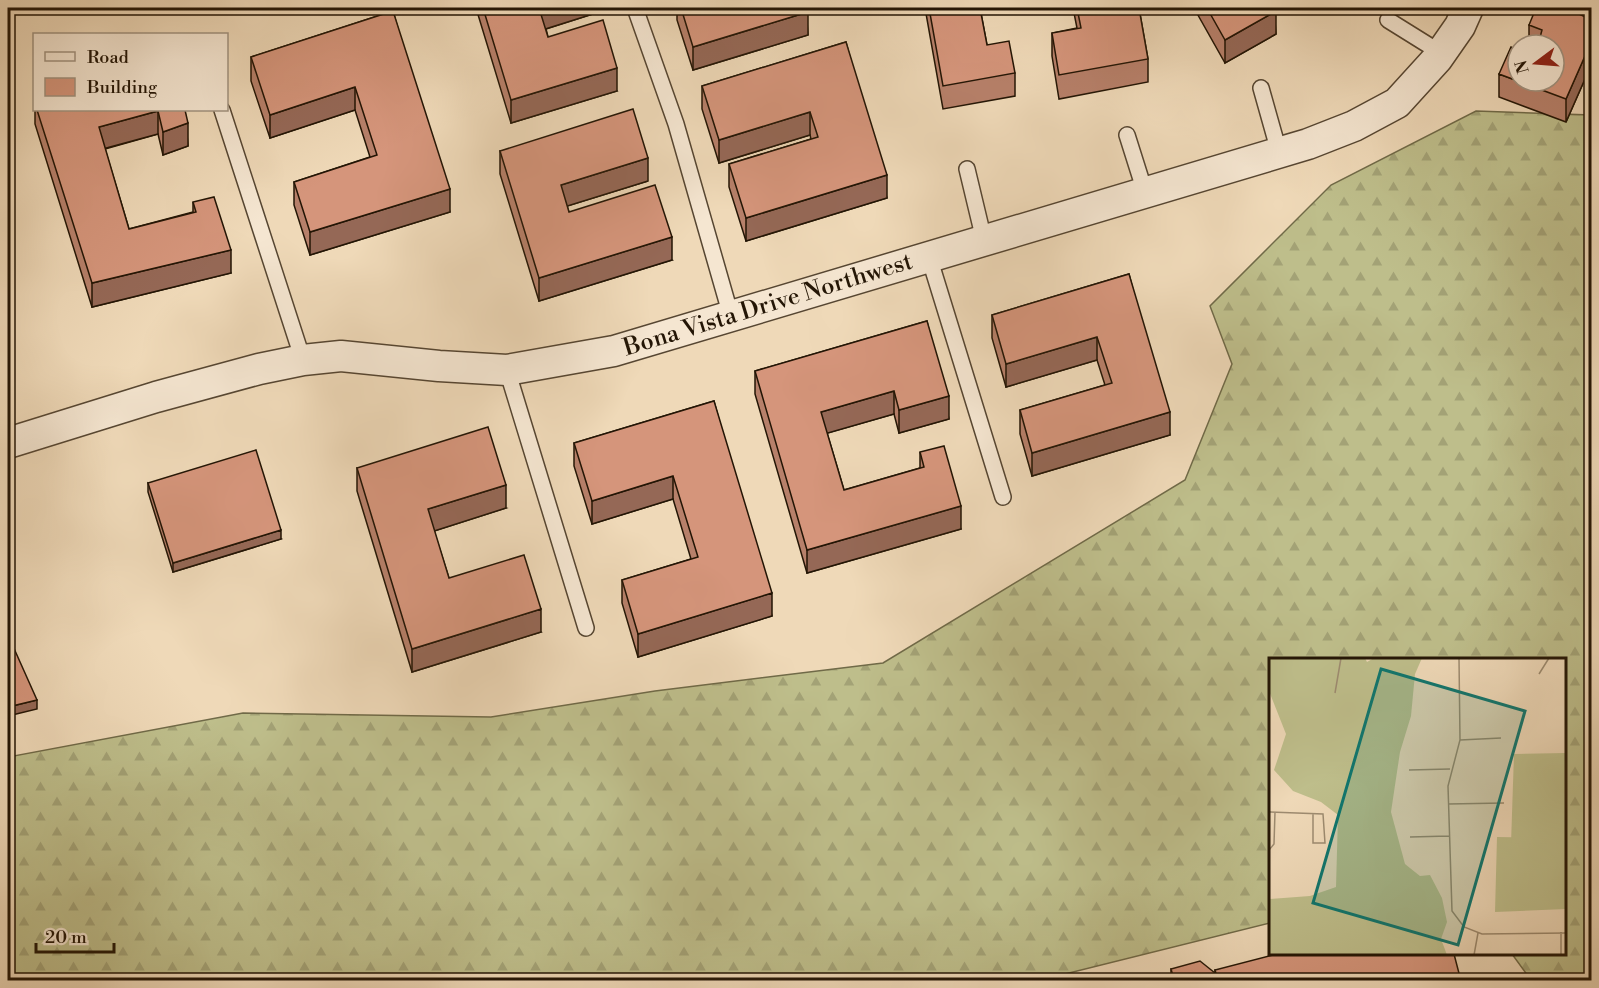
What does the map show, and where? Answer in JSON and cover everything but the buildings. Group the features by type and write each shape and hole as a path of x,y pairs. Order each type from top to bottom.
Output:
{"street":[{"name":"Bona Vista Drive Northwest","path":"8,443 167,394 303,360 341,356 507,370 615,351 1308,144 1354,126 1396,103 1441,53 1460,26 1468,8"}],"lane":[{"path":"635,8 676,124 731,316"},
{"path":"1388,20 1441,53"},
{"path":"1261,88 1279,152"},
{"path":"222,111 303,360"},
{"path":"1127,135 1145,192"},
{"path":"968,169 984,240"},
{"path":"930,257 1003,497"},
{"path":"507,370 586,628"}],"green space":[{"path":"1476,111 1591,115 1591,980 1531,980 1513,955 1566,955 1566,658 1269,658 1269,923 1041,980 8,980 8,757 243,713 491,717 655,691 883,663 1185,480 1232,364 1210,306 1331,185"}]}
